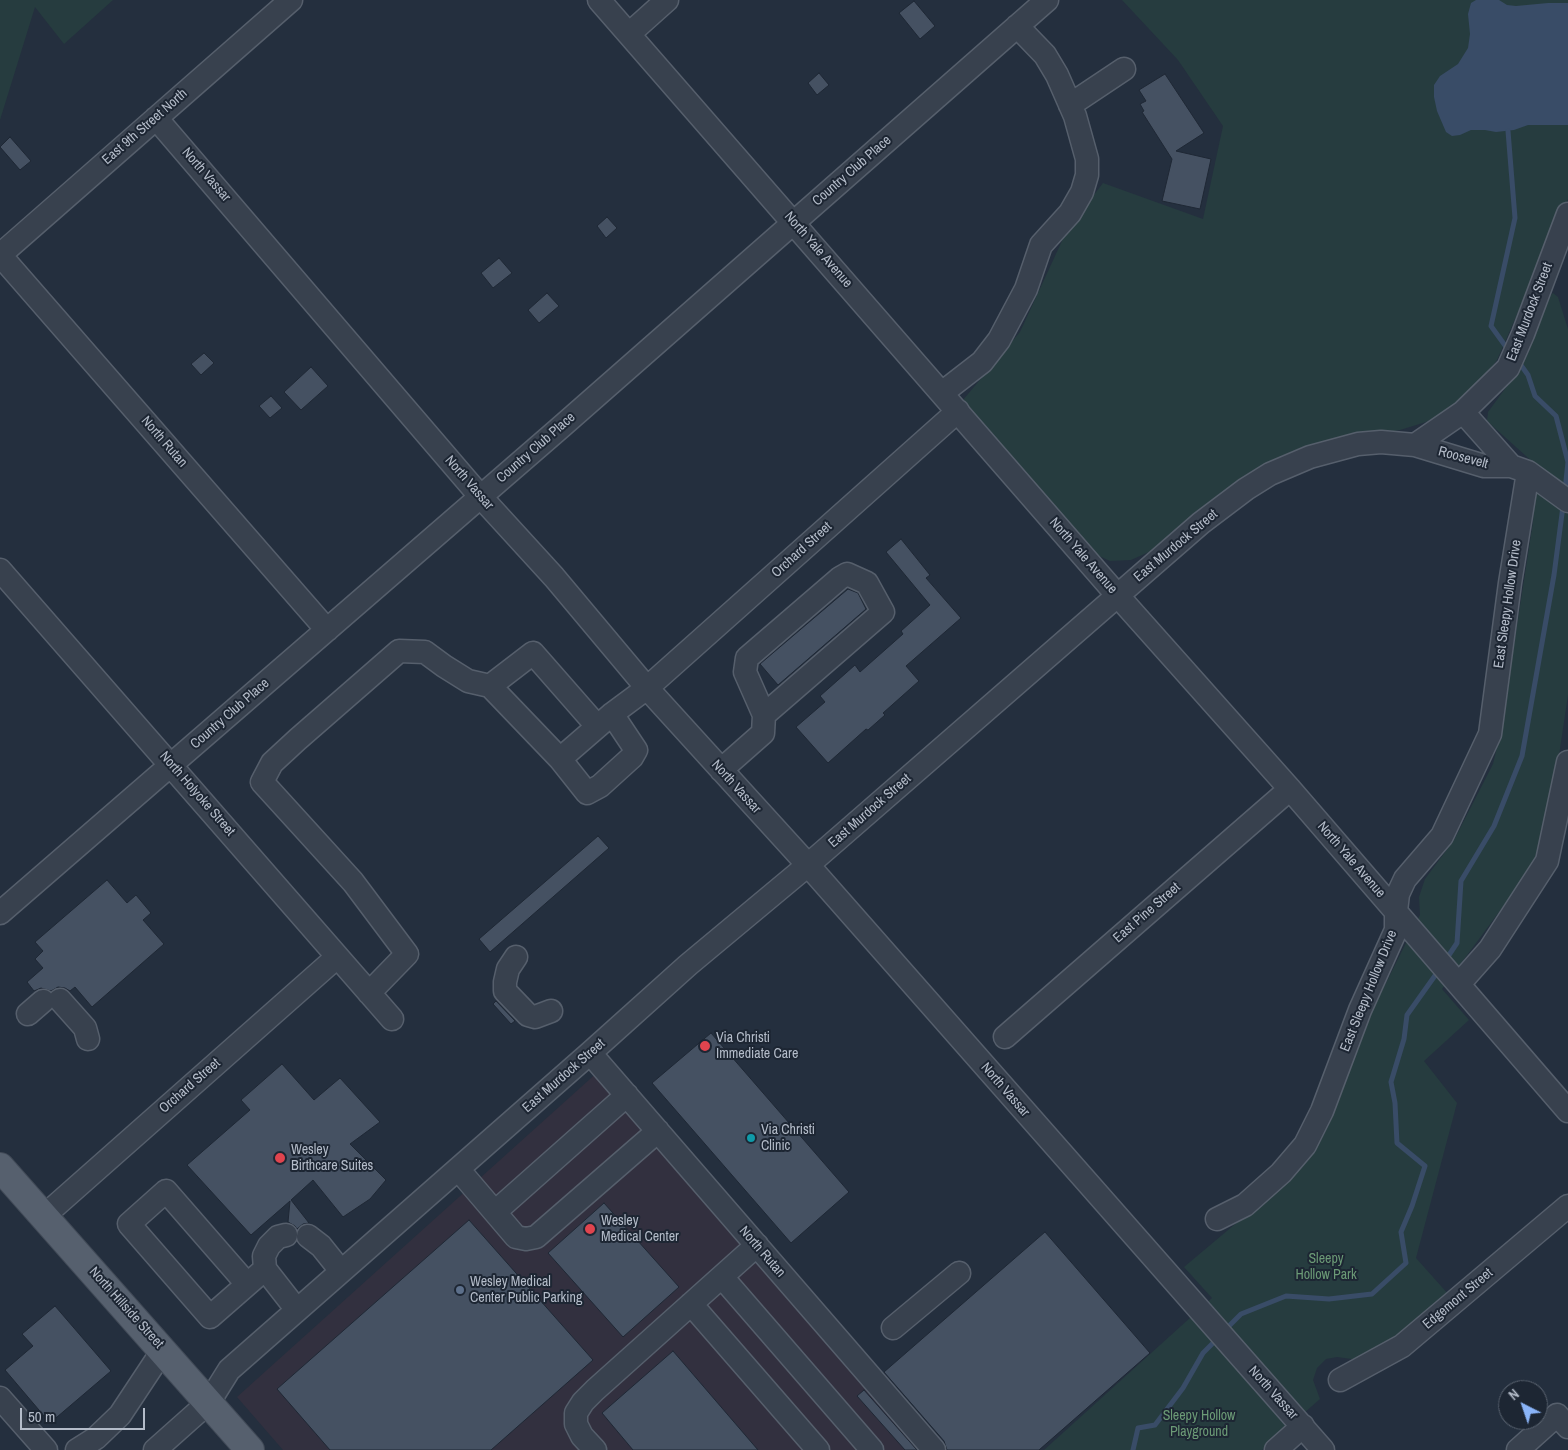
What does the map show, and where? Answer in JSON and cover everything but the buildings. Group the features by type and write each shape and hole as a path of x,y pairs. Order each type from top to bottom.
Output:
{"main road":[{"name":"North Hillside Street","path":"0,1167 250,1450"}],"street":[{"name":"East 9th Street North","path":"0,255 291,0"},
{"name":"North Yale Avenue","path":"599,0 1118,596 1290,789 1568,1111"},
{"path":"629,34 667,0"},
{"name":"Country Club Place","path":"0,913 561,427 1047,0"},
{"path":"942,392 982,362 999,340 1026,289 1041,245 1070,213 1082,192 1087,175 1087,158 1070,105 1057,75 1045,54 1017,26"},
{"path":"1070,105 1124,69"},
{"name":"North Vassar","path":"156,118 480,496 554,577 646,688 808,865 1324,1450"},
{"name":"East Murdock Street","path":"155,1450 209,1402 229,1370 688,966 808,865 1201,523 1246,489 1270,474 1310,457 1358,444 1381,442 1415,445 1463,412 1508,368 1523,334 1568,214"},
{"name":"North Rutan","path":"0,255 327,630"},
{"name":"Orchard Street","path":"560,759 646,688 958,411"},
{"path":"1463,412 1520,469 1559,495"},
{"name":"Roosevelt","path":"1415,445 1484,466 1520,469"},
{"name":"East Sleepy Hollow Drive","path":"1217,1219 1245,1205 1281,1173 1305,1145 1322,1111 1360,1010 1396,930 1398,894 1404,879 1442,836 1490,734 1510,583 1520,469"},
{"name":"North Holyoke Street","path":"0,570 392,1019"},
{"path":"721,770 763,733 764,715 745,672 747,658 840,578 847,574 866,583 883,612 764,715"},
{"path":"369,993 407,954 353,882 262,782 272,763 399,651 425,652 468,680 490,686 560,759 587,793 600,786 632,757 636,750 533,653 490,686"},
{"path":"1457,982 1490,950 1548,861 1568,762"},
{"name":"East Pine Street","path":"1005,1036 1290,789"},
{"name":"Orchard Street","path":"44,1216 337,957"},
{"path":"516,957 508,969 505,991 528,1015 535,1017 551,1011"},
{"path":"44,1005 85,1028 88,1039"},
{"name":"North Rutan","path":"590,1053 934,1450"},
{"path":"495,1212 627,1095"},
{"path":"458,1169 516,1236 526,1239 536,1237 658,1131"},
{"path":"248,1284 166,1191 129,1224 210,1317 248,1284 265,1269"},
{"name":"Edgemont Street","path":"1340,1380 1402,1346 1568,1206"},
{"path":"297,1310 265,1269 264,1256 269,1246 278,1237 297,1235 321,1246 341,1271"},
{"path":"595,1450 582,1436 576,1424 576,1413 583,1402 757,1245"},
{"path":"892,1328 959,1273"},
{"path":"722,1277 872,1450"},
{"path":"691,1304 818,1450"},
{"path":"77,1450 96,1438 120,1415 163,1350"},
{"path":"0,1398 46,1450"},
{"path":"1518,1450 1563,1421"},
{"path":"1276,1450 1303,1426"}],"shaded area":[{"name":"Wesley Medical Center","path":"610,1061 947,1450 283,1450 237,1397"}],"green space":[{"path":"0,0 113,0 64,44 35,7 0,120"},
{"path":"1122,0 1568,0 1568,199 1497,360 1479,384 1451,409 1426,422 1400,430 1303,447 1271,461 1235,483 1173,531 1151,551 1131,560 1110,561 1093,553 1079,539 963,400 1020,332 1067,230 1103,183 1203,219 1223,126 1178,60"},
{"name":"Sleepy Hollow Park","path":"1553,293 1558,297 1568,329 1568,695 1547,828 1534,864 1523,883 1502,908 1442,989 1469,1020 1424,1061 1457,1103 1416,1258 1449,1295 1414,1325 1359,1360 1337,1357 1326,1359 1317,1368 1313,1380 1320,1399 1262,1450 1044,1450 1212,1298 1184,1267 1265,1199 1297,1168 1321,1140 1329,1124 1372,1011 1420,915 1419,897 1425,879 1454,840 1493,764 1500,735 1533,522 1536,465 1487,421 1488,412 1521,367 1548,298"}],"water":[{"path":"1476,0 1499,0 1507,5 1516,6 1568,3 1568,125 1528,125 1514,130 1496,132 1471,130 1452,136 1446,132 1437,111 1434,85 1440,76 1458,64 1468,48 1470,34 1468,14 1471,3"}],"waterway":[{"path":"1508,131 1515,218 1491,326 1509,351"},
{"path":"1518,361 1528,375 1535,396 1556,416 1568,462 1565,490"},
{"path":"1445,961 1457,943 1461,881 1494,826 1522,756 1554,575 1563,506"},
{"path":"1225,1330 1241,1314 1286,1296 1329,1299 1372,1294 1406,1263 1401,1232 1425,1166 1397,1143 1395,1103 1391,1082 1404,1039 1407,1015 1439,970"},
{"path":"1133,1450 1138,1428 1155,1425 1183,1388 1203,1353 1218,1338"}],"place":[{"name":"Via Christi Immediate Care","path":"705,1046"},
{"name":"Via Christi Clinic","path":"751,1138"},
{"name":"Wesley Birthcare Suites","path":"280,1158"},
{"name":"Wesley Medical Center","path":"590,1229"},
{"name":"Wesley Medical Center Public Parking","path":"460,1290"}],"park label":[{"name":"Sleepy Hollow Playground","path":"1199,1424"}]}
